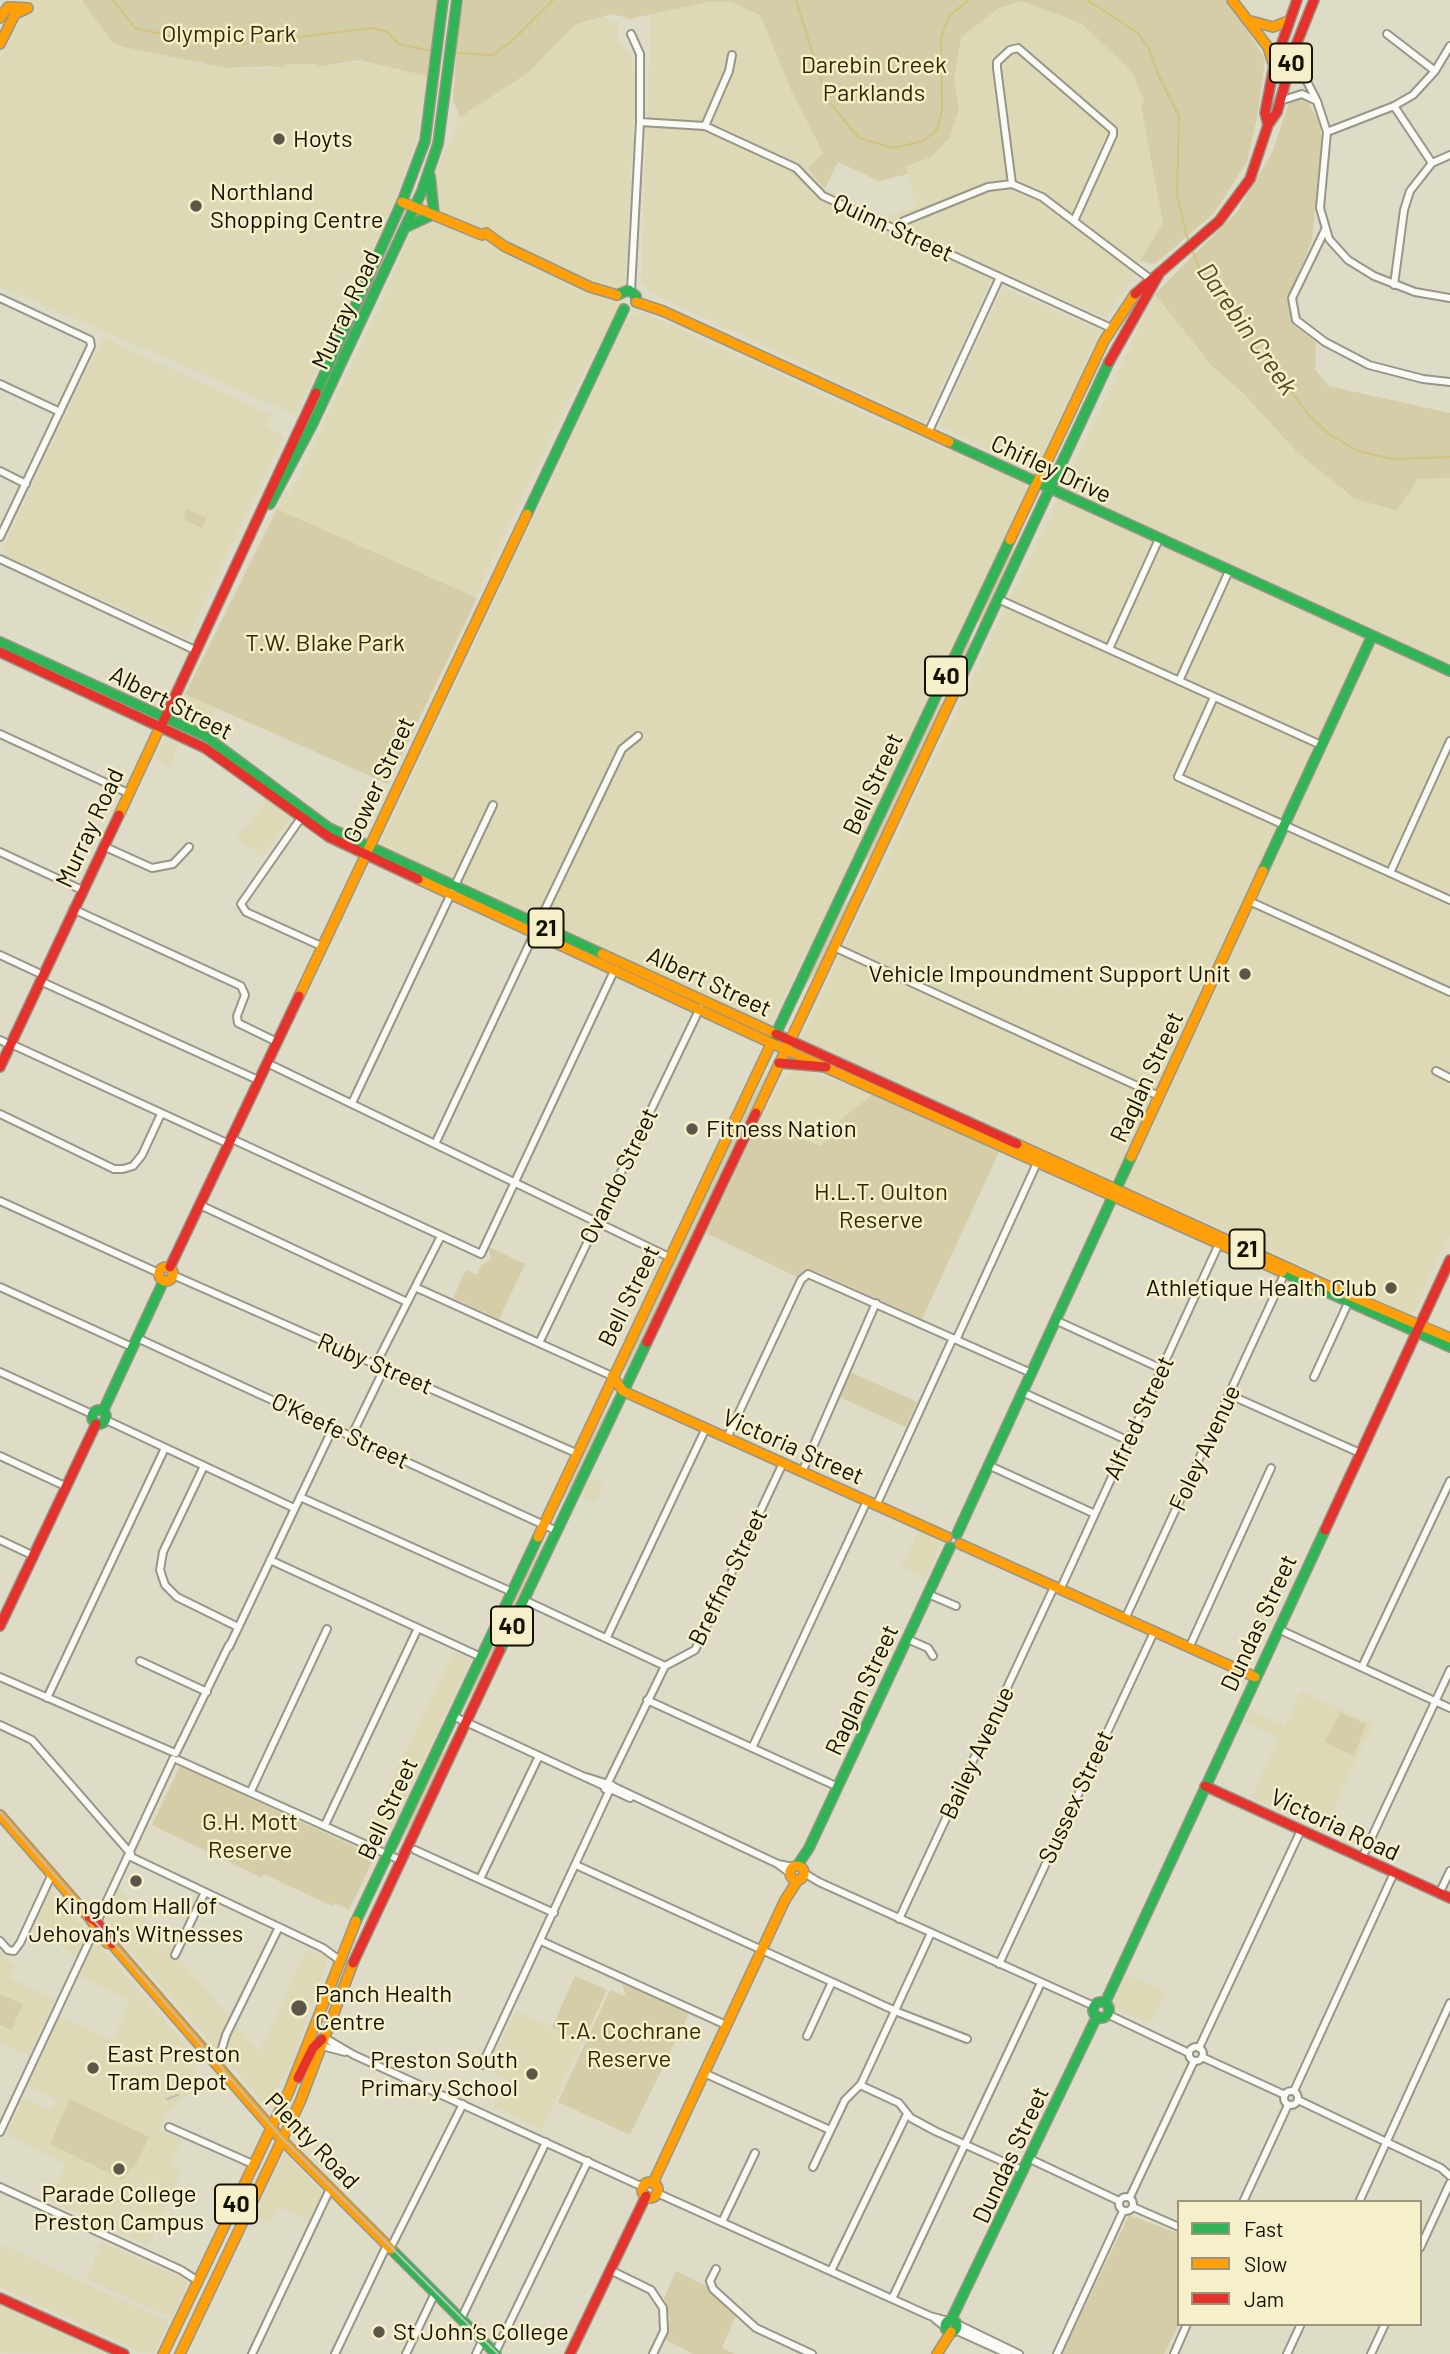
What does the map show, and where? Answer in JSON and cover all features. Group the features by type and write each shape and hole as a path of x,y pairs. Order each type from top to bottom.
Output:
{"main road":[{"name":"Murray Road","path":"0,1067 236,569 301,419 402,202 425,141 434,88 443,0"},
{"name":"Murray Road","path":"236,569 312,425 415,206 438,144 457,0"},
{"path":"1232,0 1251,21 1268,47 1274,66"},
{"name":"Bell Street","path":"1268,125 1265,113 1274,66 1297,0"},
{"name":"Bell Street","path":"163,2354 272,2129 340,1955 612,1376 1111,328 1150,278 1220,221 1250,179 1268,125 1277,113 1296,45 1314,0"},
{"path":"0,16 7,4"},
{"path":"7,4 11,21"},
{"path":"0,44 11,21 28,8 7,4"},
{"path":"1251,21 1273,27 1288,21"},
{"path":"434,88 446,89"},
{"path":"431,163 429,187 434,214"},
{"path":"402,202 482,235 486,233 498,243 590,287 617,295"},
{"path":"406,227 434,214"},
{"name":"Bell Street","path":"180,2354 282,2140 348,1970 786,1050 1121,336 1160,272"},
{"path":"622,290 631,290 636,302 632,307 624,309 617,303 617,295 622,290"},
{"name":"Chifley Drive","path":"636,302 663,311 1450,671"},
{"name":"Gower Street","path":"172,1271 258,1080 624,309"},
{"path":"301,419 312,425"},
{"path":"968,627 982,633"},
{"name":"Raglan Street","path":"653,2183 954,1541 1372,636"},
{"name":"Albert Street","path":"0,642 66,677 163,722 205,737 222,754 304,814 368,850 774,1039 786,1050 826,1067 847,1072"},
{"name":"Albert Street","path":"0,652 66,677"},
{"path":"937,695 950,701"},
{"path":"855,868 869,874"},
{"name":"Albert Street","path":"617,965 700,1008 715,1011"},
{"name":"Albert Street","path":"774,1039 790,1040 847,1072 1417,1330"},
{"path":"779,1063 826,1067"},
{"path":"731,1128 755,1115"},
{"name":"Albert Street","path":"1013,1148 1037,1163 1058,1168"},
{"name":"Albert Street","path":"1114,1193 1218,1246 1350,1300"},
{"name":"Dundas Street","path":"1105,2003 1450,1260"},
{"path":"0,1626 67,1487 94,1419 104,1415 137,1338 162,1268 172,1271"},
{"name":"21","path":"1417,1330 1450,1338"},
{"name":"21","path":"1417,1330 1450,1347"},
{"path":"612,1376 623,1391"},
{"name":"Victoria Street","path":"623,1391 1255,1677"},
{"name":"Victoria Road","path":"1205,1786 1450,1898"},
{"name":"Plenty Road","path":"0,1815 107,1943 112,1944 282,2140 496,2354"},
{"path":"1105,2003 1109,2008 1102,2015 1094,2006 1105,2003"},
{"name":"Dundas Street","path":"937,2354 1102,2015"},
{"path":"291,2084 300,2076 322,2042 314,2022"},
{"path":"570,2354 646,2196 643,2186 653,2183 657,2193 646,2196"},
{"path":"0,2296 122,2353"}],"street":[{"path":"0,16 11,21"},
{"path":"631,34 639,54 640,122 631,290"},
{"path":"1387,34 1435,71"},
{"path":"1296,45 1300,68 1317,101 1326,132 1320,208 1325,230 1348,260 1394,285 1450,298"},
{"path":"1012,184 997,62 1010,50 1018,48 1113,130 1114,135 1074,222"},
{"path":"1326,132 1394,106 1413,95 1435,71 1449,49"},
{"path":"705,127 729,71 732,55"},
{"path":"1280,101 1302,94 1317,101"},
{"path":"1394,106 1432,163"},
{"name":"Quinn Street","path":"640,122 705,127 796,168 824,196 1111,328"},
{"path":"1394,285 1405,204 1413,186 1432,163 1450,155"},
{"path":"895,229 901,222 988,187 1012,184 1042,197 1150,278"},
{"path":"1325,230 1292,298 1296,320 1336,349 1369,365 1414,377 1450,382"},
{"path":"928,433 1000,277"},
{"path":"0,298 90,340 91,346 0,537"},
{"path":"0,384 60,411"},
{"path":"0,471 26,484"},
{"path":"1109,649 1159,539"},
{"path":"0,559 197,651"},
{"path":"1179,681 1229,571"},
{"path":"998,599 1321,745"},
{"path":"1214,697 1178,777 1450,900"},
{"path":"0,734 128,793"},
{"path":"436,1141 622,749 638,736"},
{"path":"1390,873 1450,741"},
{"path":"352,1103 493,805"},
{"path":"304,814 241,904 246,912 321,946"},
{"path":"103,846 152,868 173,864 189,847"},
{"path":"0,852 82,890"},
{"path":"1249,901 1450,992"},
{"path":"74,909 241,986 245,995 236,1016 238,1023 277,1042"},
{"path":"834,947 1159,1096"},
{"path":"0,955 42,978 258,1080"},
{"path":"0,1040 161,1114 481,1254 617,965"},
{"name":"Ovando Street","path":"539,1343 700,1008"},
{"path":"267,1063 436,1141 669,1257"},
{"path":"1436,1071 1450,1078"},
{"path":"0,1114 114,1169 123,1169 132,1166 142,1155 161,1114"},
{"path":"752,1748 954,1339 1037,1163"},
{"path":"0,1201 161,1276"},
{"path":"200,1205 405,1301"},
{"path":"374,1366 405,1301 416,1288 440,1236"},
{"name":"Alfred Street","path":"1057,1588 1095,1514 1218,1246"},
{"name":"Ruby Street","path":"172,1271 374,1366 385,1367 576,1453"},
{"path":"727,1438 801,1280 808,1274 1031,1373"},
{"name":"Foley Avenue","path":"1125,1619 1284,1275"},
{"path":"0,1287 132,1348"},
{"path":"416,1288 612,1376"},
{"path":"1314,1377 1350,1300"},
{"path":"802,1472 876,1303"},
{"path":"1055,1320 1162,1369"},
{"name":"O'Keefe Street","path":"137,1338 557,1531"},
{"path":"351,1437 385,1367"},
{"path":"0,1372 94,1419"},
{"path":"1022,1392 1129,1441"},
{"path":"1230,1395 1360,1453"},
{"path":"104,1415 165,1448 295,1508"},
{"path":"0,2132 93,1923 130,1855 229,1647 236,1626 333,1428"},
{"path":"607,1637 706,1428"},
{"path":"47,1698 165,1448"},
{"path":"0,1456 67,1487"},
{"name":"Breffna Street","path":"482,2065 603,1808 647,1700 665,1666 695,1650 783,1463"},
{"path":"988,1465 1095,1514"},
{"path":"204,1466 163,1552 160,1570 165,1585 177,1597 236,1626"},
{"path":"1189,1648 1272,1468"},
{"path":"1362,1667 1450,1481"},
{"path":"300,1497 512,1592"},
{"path":"0,1541 34,1556"},
{"path":"270,1560 481,1657"},
{"name":"Bailey Avenue","path":"899,1919 1057,1588"},
{"path":"928,1594 956,1606"},
{"path":"524,1600 665,1666"},
{"path":"325,1825 418,1628"},
{"path":"251,1791 327,1629"},
{"path":"1278,1629 1450,1708"},
{"name":"Sussex Street","path":"999,1964 1154,1632"},
{"path":"907,1639 928,1648 933,1656"},
{"path":"140,1661 207,1692"},
{"path":"1362,1858 1450,1670"},
{"path":"0,1677 400,1860"},
{"path":"647,1700 838,1787"},
{"path":"453,1716 1094,2006"},
{"path":"0,1725 32,1740 130,1855 340,1955"},
{"path":"480,1879 539,1756"},
{"path":"1288,2105 1284,2095 1202,2057 1199,2048 1301,1830"},
{"path":"415,1850 554,1913"},
{"path":"576,1866 894,2011 967,2039"},
{"path":"1439,1894 1450,1871"},
{"path":"1284,2095 1294,2091 1394,1873"},
{"path":"0,1941 8,1950 14,1951 52,1874"},
{"path":"175,1955 205,1892"},
{"path":"217,2065 226,2035 279,1927"},
{"path":"813,2166 847,2096 860,2085 931,1933"},
{"path":"541,1941 726,2025"},
{"path":"807,2036 832,1982"},
{"path":"892,2299 1041,1983"},
{"path":"1360,2200 1450,2003"},
{"path":"1102,2015 1189,2053 1194,2061"},
{"path":"205,2051 215,2050 226,2035"},
{"path":"322,2042 643,2186"},
{"path":"1189,2053 1193,2048 1199,2048"},
{"path":"1133,2207 1130,2197 1194,2061 1202,2057"},
{"path":"704,2073 830,2130"},
{"path":"860,2085 899,2103 908,2114 964,2144 1024,2171"},
{"path":"1294,2091 1298,2100 1450,2170"},
{"path":"1243,2200 1288,2105 1298,2100"},
{"path":"335,2354 463,2104"},
{"path":"831,2271 908,2114"},
{"path":"169,2127 255,2165"},
{"path":"461,2319 546,2142"},
{"path":"722,2222 755,2153"},
{"path":"1030,2159 1119,2201 1123,2211"},
{"path":"496,2354 587,2161"},
{"path":"1441,2168 1450,2176"},
{"path":"1422,2244 1447,2195 1450,2183"},
{"path":"0,2187 200,2277"},
{"path":"252,2354 330,2189"},
{"path":"657,2193 1008,2354"},
{"path":"1119,2201 1130,2197"},
{"path":"1057,2354 1123,2211 1133,2207 1177,2226"},
{"path":"716,2269 710,2281 713,2290 756,2329 812,2354"},
{"path":"610,2270 651,2290 663,2308 664,2331 653,2354"},
{"path":"406,2354 435,2293"},
{"path":"951,2326 1019,2354"},
{"path":"1174,2354 1186,2326"},
{"path":"1287,2354 1300,2326"},
{"path":"1371,2354 1384,2326"},
{"path":"476,2354 482,2341"}],"shaded area":[{"name":"Northland Shopping Centre","path":"30,0 82,0 111,41 123,47 201,64 230,69 284,68 284,64 317,64 318,67 368,61 427,76 417,137 394,203 296,415 0,286 0,59"},
{"path":"1022,1 1082,24 1132,72 1144,101 1141,106 1163,223 1133,273 1135,275 1106,318 996,269 927,419 922,421 651,292 641,282 651,14 708,2 731,2 760,15 791,90 823,153 808,168 825,189 888,218 890,214 916,208 906,168 931,157 959,109 954,80 961,36 999,8"},
{"path":"604,18 618,24 618,40 631,55 635,87 624,299 563,411 475,597 277,509 286,490 290,492 372,323 460,117 529,72 576,24"},
{"path":"1003,288 1100,331 1034,473 939,426"},
{"path":"1155,294 1211,365 1243,393 1297,452 1355,499 1418,479 1450,478 1450,1234 1412,1315 801,1038"},
{"path":"642,312 851,408 1030,485 810,948 808,947 773,1020 766,1024 380,846 628,316"},
{"path":"103,337 272,415 267,427 284,436 187,638 6,556 2,550"},
{"path":"185,694 217,707 206,731 179,719 178,712"},
{"path":"166,738 178,744 170,768 155,756"},
{"path":"267,799 291,817 262,857 237,838"},
{"path":"795,1069 855,1086 872,1095 839,1121 832,1135 820,1146 790,1133 772,1136 756,1128 784,1078"},
{"path":"590,1477 604,1484 595,1503 581,1496"},
{"path":"919,1530 942,1540 926,1579 901,1567"},
{"path":"453,1652 471,1660 383,1845 365,1837"},
{"path":"1301,1691 1373,1724 1323,1830 1251,1797 1278,1738 1245,1722 1250,1710 1285,1726"},
{"path":"119,1888 259,2052 307,1949 328,1958 294,2057 267,2107 104,1920"},
{"path":"50,1889 199,2060 194,2070 204,2081 162,2116 164,2118 158,2130 182,2140 170,2166 182,2171 148,2245 49,2200 65,2164 6,2135 24,2098 51,2110 56,2100 26,2085 59,2017 112,2040 130,2001 83,1977 74,1958 37,1917"},
{"path":"0,1951 15,1967 10,1978 55,1999 29,2056 0,2042"},
{"path":"1127,1975 1165,1992 1150,2024 1112,2006"},
{"name":"Preston South Primary School","path":"516,2011 583,2041 542,2129 494,2107 507,2079 488,2070"},
{"path":"287,2155 322,2193 309,2221 279,2207 270,2224 255,2215 283,2156"},
{"path":"101,2242 186,2280 187,2285 172,2318 87,2279"},
{"path":"0,2244 169,2322 154,2353 140,2352 0,2287"},
{"path":"0,2303 30,2317 107,2354 0,2353"}],"green space":[{"name":"Olympic Park","path":"82,0 440,0 427,76 360,60 317,67 316,64 285,64 284,68 226,68 123,47 111,41"},
{"name":"Darebin Creek Parklands","path":"464,0 1225,0 1233,8 1265,59 1257,118 1247,162 1214,213 1155,264 1140,261 1163,223 1141,106 1144,101 1132,72 1082,24 1022,1 999,8 961,37 954,79 959,109 949,138 931,157 906,167 908,174 879,181 838,162 825,189 808,168 823,153 791,90 760,15 731,2 707,2 630,19 613,14 576,24 529,72 460,117 453,100 458,31"},
{"path":"1300,97 1309,104 1317,118 1322,137 1312,239 1290,297 1293,325 1316,343 1315,369 1328,386 1450,413 1450,478 1418,479 1397,510 1355,499 1297,452 1243,393 1211,365 1155,294 1237,212 1272,153 1289,103"},
{"path":"1043,493 981,622 977,622 1005,561 1016,546"},
{"path":"187,509 207,518 202,528 183,519"},
{"name":"T.W. Blake Park","path":"277,509 477,598 388,784 185,694"},
{"path":"970,635 970,645 961,666 948,691 944,690"},
{"path":"944,703 897,806 868,860 863,862 910,759 939,704"},
{"path":"863,876 817,971 804,986 783,1029 828,933"},
{"path":"776,1056 655,1312 626,1370 621,1373 732,1135"},
{"name":"H.L.T. Oulton Reserve","path":"872,1095 999,1152 922,1319 818,1272 809,1270 799,1278 706,1233 756,1128 772,1136 789,1133 820,1146 832,1135 839,1121"},
{"path":"489,1247 525,1264 499,1319 453,1298 466,1270 477,1275 481,1265 491,1260"},
{"path":"850,1372 917,1402 906,1427 839,1397"},
{"path":"614,1396 575,1480 551,1521 581,1456"},
{"path":"548,1534 486,1669 462,1711 521,1585"},
{"path":"1340,1712 1366,1724 1354,1756 1325,1742"},
{"path":"457,1728 419,1812 396,1850 438,1757 445,1751"},
{"name":"G.H. Mott Reserve","path":"180,1766 375,1856 349,1910 334,1903 332,1906 264,1874 262,1878 152,1825"},
{"path":"575,1976 607,1990 583,2041 552,2027"},
{"name":"T.A. Cochrane Reserve","path":"622,1983 690,2011 630,2135 558,2102 610,1990 626,1997"},
{"path":"0,1994 23,2004 11,2030 0,2025"},
{"path":"70,2099 149,2137 136,2164 122,2179 50,2144"},
{"path":"1129,2215 1177,2233 1178,2326 1164,2354 1062,2354"},
{"path":"676,2271 710,2288 710,2293 736,2315 722,2348 735,2354 693,2354 666,2340 670,2318 664,2298"}],"waterway":[{"name":"Darebin Creek","path":"113,0 135,28 198,42 241,44 370,28 386,31 399,44 432,51"},
{"name":"Darebin Creek","path":"455,53 493,55 513,40 553,0"},
{"name":"Darebin Creek","path":"796,0 827,99 859,138 893,148 923,141 937,130 942,110 941,38 949,16 969,0"},
{"name":"Darebin Creek","path":"1087,0 1138,33 1149,49 1179,116 1177,195 1188,240"},
{"name":"Darebin Creek","path":"1191,248 1205,280 1309,415 1329,434 1358,451 1391,459 1450,457"}],"tram line":[{"path":"0,1812 283,2139 498,2354"},
{"path":"167,2099 178,2095"}],"traffic: fast":[{"path":"316,393 402,202 425,141 443,0"},
{"path":"270,504 312,425 422,191 438,144 457,0"},
{"path":"406,227 434,214 430,176"},
{"path":"617,295 629,290 636,296 636,302"},
{"path":"527,514 624,309"},
{"path":"962,676 1109,362"},
{"path":"949,442 1450,671"},
{"path":"771,1044 1010,540"},
{"path":"1263,871 1372,636"},
{"path":"0,642 205,736 329,828 602,954"},
{"path":"957,1534 1131,1157"},
{"path":"1282,1272 1450,1347"},
{"path":"103,1411 164,1280"},
{"path":"500,1650 647,1342"},
{"path":"96,1410 102,1410 106,1417 102,1424 96,1424 92,1420 92,1414 96,1410"},
{"path":"1105,2003 1325,1530"},
{"path":"356,1921 538,1537"},
{"path":"797,1866 809,1848 950,1547"},
{"path":"1101,2002 1107,2004 1109,2010 1107,2016 1101,2018 1095,2016 1093,2010 1095,2004 1101,2002"},
{"path":"951,2320 1097,2016"},
{"path":"391,2249 496,2354"},
{"path":"951,2320 957,2326 951,2332 945,2326 951,2320"}],"traffic: slow":[{"path":"1232,0 1268,47 1274,66"},
{"path":"0,18 8,7 28,8"},
{"path":"0,44 15,14 28,8"},
{"path":"1251,21 1273,27 1288,21"},
{"path":"402,202 482,235 486,233 504,246 590,287 617,295"},
{"path":"1010,540 1104,341 1135,294"},
{"path":"636,302 663,311 949,442"},
{"path":"299,996 527,514"},
{"path":"756,1113 962,676"},
{"path":"119,815 160,727"},
{"path":"1131,1157 1263,871"},
{"path":"418,879 771,1043"},
{"path":"602,954 776,1034"},
{"path":"771,1043 1282,1272"},
{"path":"538,1537 771,1044"},
{"path":"1017,1144 1330,1287 1450,1338"},
{"path":"166,1267 171,1269 173,1274 171,1279 166,1281 161,1279 159,1274 161,1269 166,1267"},
{"path":"612,1376 623,1391 947,1537"},
{"path":"960,1544 1255,1677"},
{"path":"0,1815 89,1917 107,1943 112,1944 282,2140 391,2249"},
{"path":"794,1866 800,1866 804,1873 800,1880 794,1880 790,1876 790,1870 794,1866"},
{"path":"653,2183 785,1900 798,1880"},
{"path":"163,2354 289,2091 356,1921"},
{"path":"180,2354 300,2102 353,1963"},
{"path":"650,2182 658,2190 650,2198 642,2190 650,2182"},
{"path":"937,2354 951,2332"}],"traffic: jam":[{"path":"1135,294 1219,221 1250,179 1268,125 1265,113 1274,66 1297,0"},
{"path":"1268,125 1277,112 1296,45 1314,0"},
{"path":"1109,362 1160,272"},
{"path":"163,722 316,393"},
{"path":"0,652 205,748 329,837 418,879"},
{"path":"0,1067 119,815"},
{"path":"170,1267 299,996"},
{"path":"776,1034 1017,1144"},
{"path":"779,1063 826,1067"},
{"path":"647,1342 756,1113"},
{"path":"1325,1530 1450,1260"},
{"path":"0,1626 96,1424"},
{"path":"353,1963 500,1650"},
{"path":"1205,1786 1450,1898"},
{"path":"89,1917 97,1922 112,1944"},
{"path":"298,2078 313,2048 322,2039"},
{"path":"570,2354 646,2196"},
{"path":"0,2298 124,2354"}],"place":[{"name":"Hoyts","path":"279,139"},
{"name":"Northland Shopping Centre","path":"196,206"},
{"name":"Vehicle Impoundment Support Unit","path":"1245,974"},
{"name":"Fitness Nation","path":"692,1129"},
{"name":"Athletique Health Club","path":"1391,1288"},
{"name":"Kingdom Hall of Jehovah's Witnesses","path":"136,1881"},
{"name":"Panch Health Centre","path":"299,2008"},
{"name":"East Preston Tram Depot","path":"93,2068"},
{"name":"Preston South Primary School","path":"532,2074"},
{"name":"Parade College Preston Campus","path":"119,2169"},
{"name":"St John’s College","path":"379,2332"}]}
